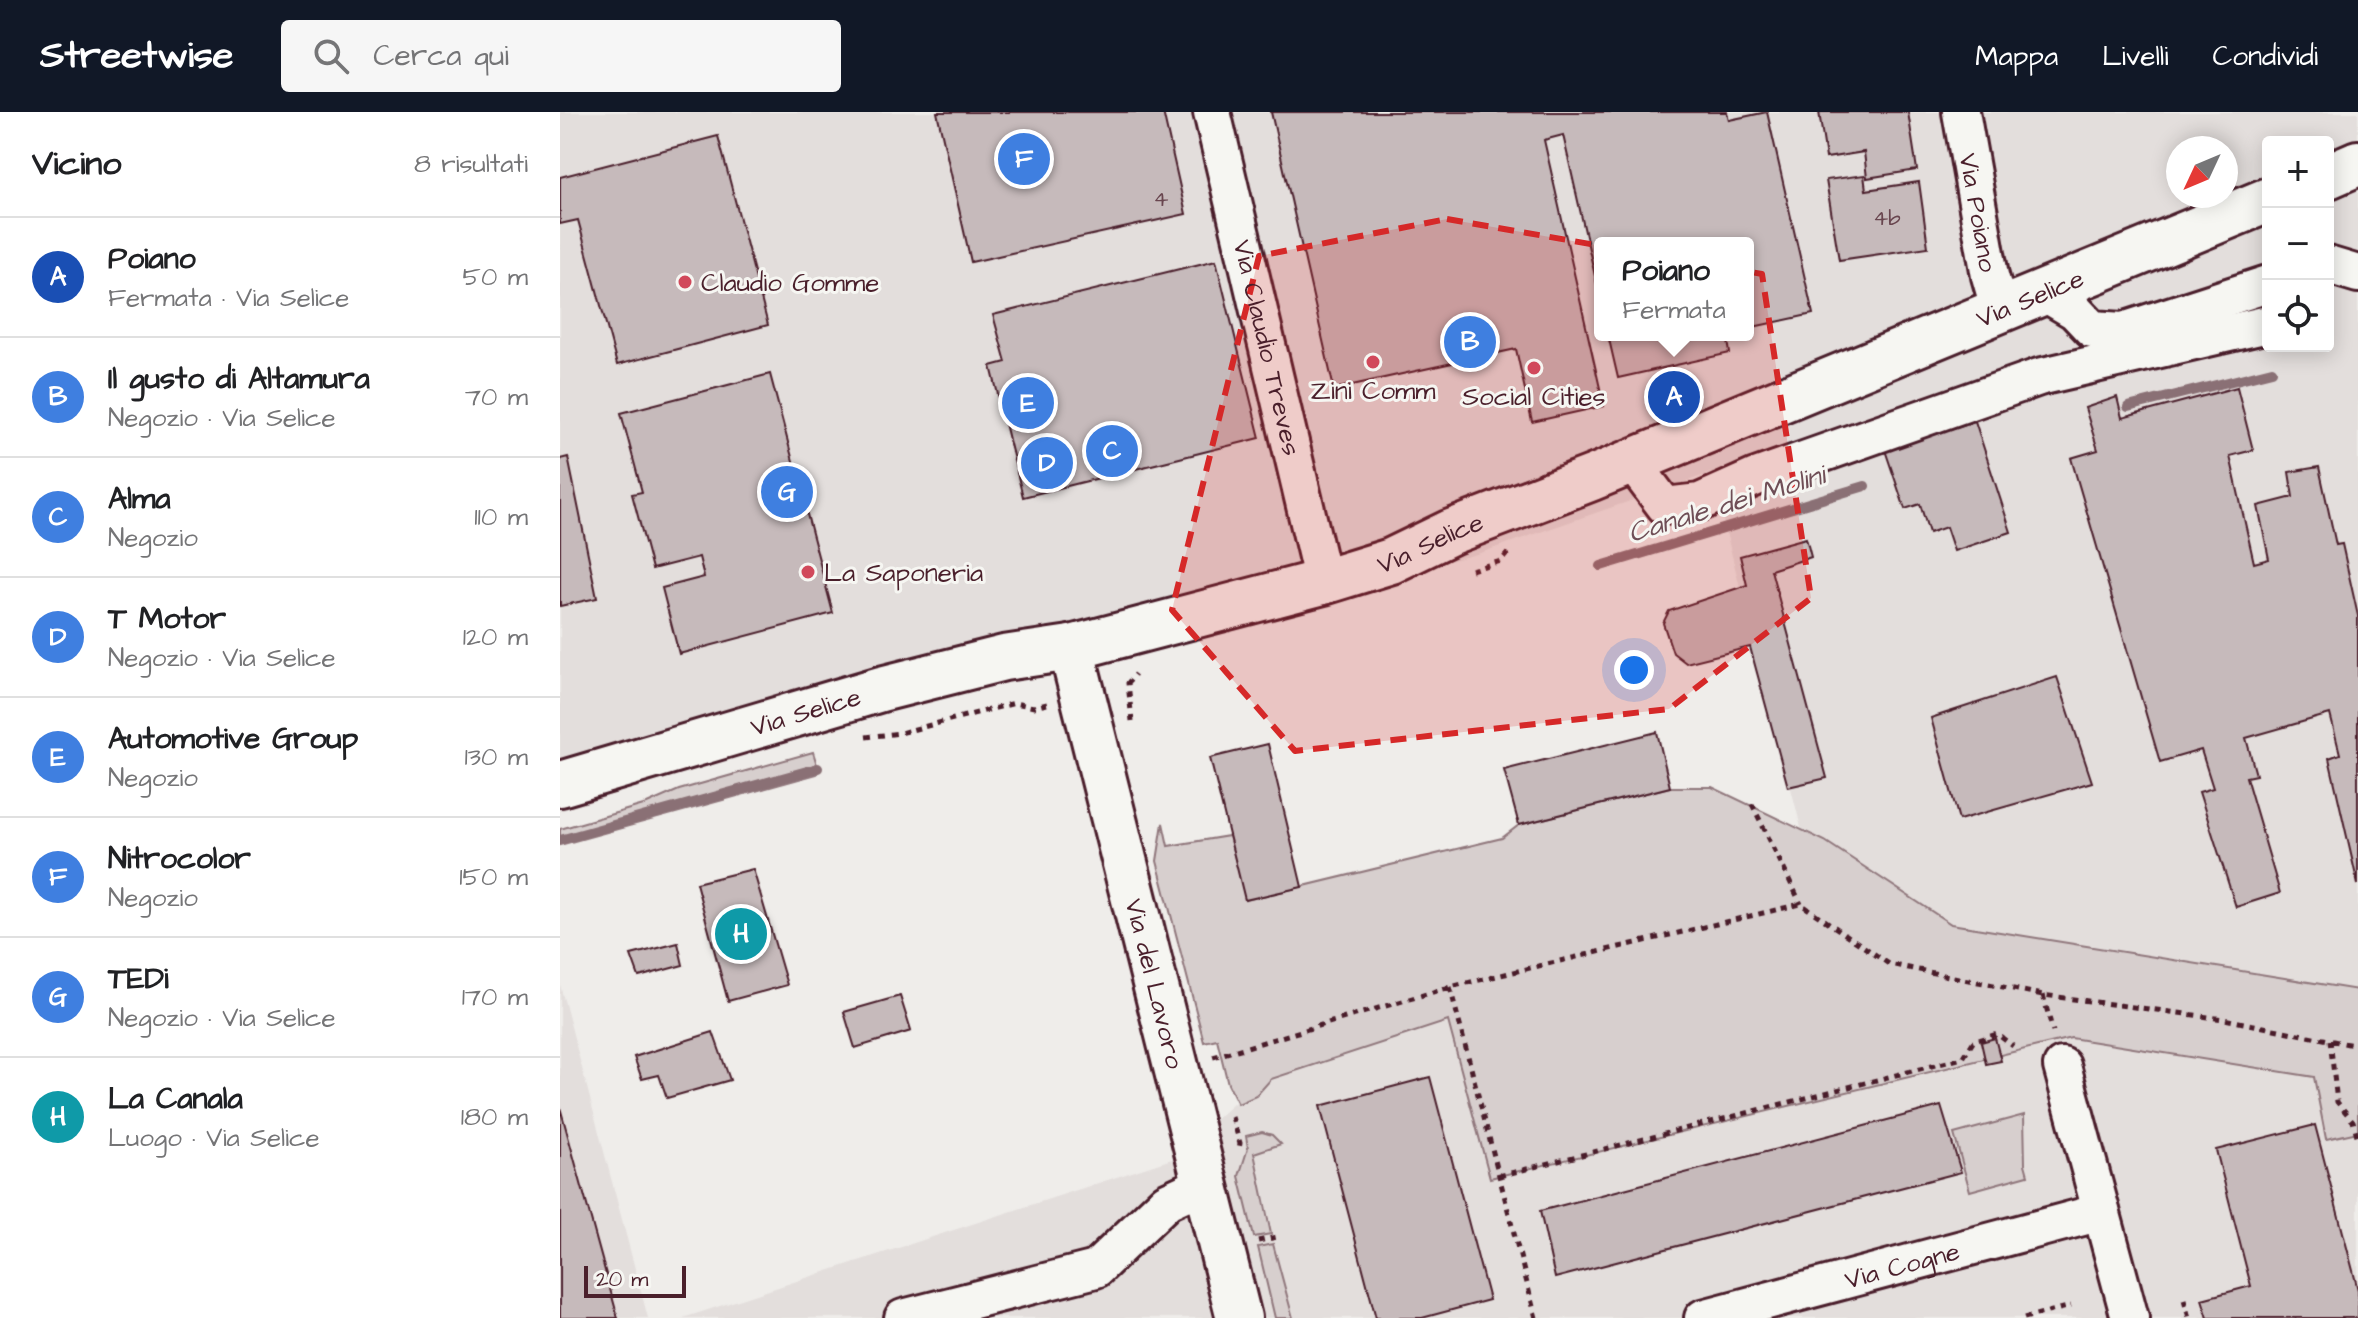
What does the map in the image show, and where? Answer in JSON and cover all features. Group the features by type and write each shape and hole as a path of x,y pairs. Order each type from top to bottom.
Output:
{"main road":[{"path":"2334,173 2358,163"},
{"name":"Via Selice","path":"560,784 881,689 1004,658 1071,648 1323,582 1391,561 1451,532 1632,462 2262,202"},
{"name":"Via del Lavoro","path":"1071,648 1239,1318"}],"street":[{"name":"Via Claudio Treves","path":"1212,112 1323,582"},
{"name":"Via Poiano","path":"1961,112 1990,276 2000,311"},
{"path":"2334,267 2358,274"},
{"path":"2043,292 2075,311 2092,329 2123,331 2262,286"},
{"path":"1632,462 1665,506 1700,502 1756,477 2039,377 2262,325"},
{"path":"2062,1066 2130,1318"},
{"path":"903,1318 1096,1269 1167,1201 1204,1184"},
{"name":"Via Cogne","path":"1703,1318 2101,1212"}],"path":[{"path":"1128,683 1132,677"},
{"path":"1752,804 1801,904 1889,964 2043,995 2224,1019 2358,1046"},
{"path":"1202,1060 1450,987 1801,904"},
{"path":"1450,987 1536,1318"},
{"path":"1499,1176 1963,1058 1973,1042 1997,1034 2013,1046"},
{"path":"2330,1040 2337,1102 2353,1121 2358,1139"},
{"path":"2184,1299 2189,1318"},
{"path":"2024,1318 2071,1306"}],"highlighted area":[{"path":"1447,219 1762,274 1811,598 1669,709 1295,751 1172,610 1259,256"}],"shaded area":[{"path":"560,112 2358,112 2358,1318 683,1318 1172,1159 1265,1075 1811,867 1711,473 1477,554 1016,668 560,811"},
{"path":"813,752 817,774 560,845 560,829 647,804 679,790"},
{"path":"1670,787 1712,787 1825,841 1951,924 2358,990 2358,1132 2326,1139 2314,1077 2071,1038 1490,1178 1448,1021 1271,1079 1256,1096 1238,1104 1228,1084 1217,1039 1204,1042 1157,861 1163,823 1168,846 1229,836 1246,900 1502,838 1519,825"},
{"path":"560,985 648,1318 560,1318"},
{"path":"2024,1115 2028,1175 1970,1191 1954,1134"},
{"path":"1262,1132 1272,1135 1281,1144 1254,1153 1271,1234 1254,1237 1239,1176 1248,1148 1246,1136"},
{"path":"1273,1244 1293,1318 1275,1318 1258,1247"}],"building":[{"path":"937,112 1163,112 1186,214 971,262"},
{"path":"1271,112 1727,112 1729,120 1767,112 1813,314 1754,327 1754,237 1594,237 1594,272 1563,135 1544,140 1604,406 1532,422 1516,349 1334,389"},
{"path":"1819,112 1908,112 1917,170 1867,178 1864,152 1826,158"},
{"path":"718,136 768,325 617,365 578,220 560,224 560,177"},
{"path":"1864,175 1866,190 1919,182 1928,247 1839,260 1826,180"},
{"path":"1216,260 1260,438 1023,497 991,366 1006,362 993,315"},
{"path":"1609,341 1728,341 1730,353 1618,378"},
{"path":"770,374 833,613 679,654 662,588 704,577 699,557 652,569 632,494 642,492 621,413"},
{"path":"2237,387 2253,450 2230,456 2254,563 2269,559 2258,506 2293,497 2289,472 2319,467 2336,545 2342,544 2358,616 2358,885 2329,758 2340,754 2330,714 2246,738 2256,775 2246,777 2280,893 2236,907 2199,792 2213,788 2201,750 2160,762 2071,458 2098,450 2085,408 2117,397 2122,418"},
{"path":"1975,421 2011,532 1954,551 1946,527 1929,533 1920,504 1905,509 1885,450"},
{"path":"568,457 597,598 560,606 560,459"},
{"path":"1806,538 1811,557 1771,570 1827,778 1788,787 1750,647 1686,663 1673,653 1663,623 1669,611 1747,585 1740,556"},
{"path":"2057,677 2092,782 1959,820 1931,718"},
{"path":"1657,732 1670,787 1519,825 1504,770"},
{"path":"1268,744 1302,887 1245,900 1210,758"},
{"path":"753,869 787,985 728,1001 696,883"},
{"path":"678,943 683,965 639,977 631,955"},
{"path":"900,996 911,1031 855,1048 844,1012"},
{"path":"713,1032 730,1080 667,1098 659,1075 642,1079 634,1057"},
{"path":"1995,1038 2001,1061 1986,1064 1981,1042"},
{"path":"1430,1077 1489,1300 1422,1318 1376,1318 1320,1106"},
{"path":"1941,1106 1961,1172 1555,1278 1540,1211"},
{"path":"560,1107 618,1318 560,1318"},
{"path":"2315,1125 2358,1290 2358,1318 2208,1318 2202,1299 2251,1286 2216,1150"}],"waterway":[{"name":"Canale dei Molini","path":"2128,407 2272,371"},
{"name":"Canale dei Molini","path":"1601,566 1865,486"},
{"name":"Canale dei Molini","path":"560,840 818,768"}],"place":[{"name":"Nitrocolor","path":"1024,159"},
{"name":"Claudio Gomme","path":"685,282"},
{"name":"Il gusto di Altamura","path":"1470,342"},
{"name":"Zini Comm","path":"1373,362"},
{"name":"Social Cities","path":"1534,368"},
{"name":"Poiano","path":"1674,397"},
{"name":"Automotive Group","path":"1028,403"},
{"name":"Alma","path":"1112,451"},
{"name":"T Motor","path":"1047,463"},
{"name":"TEDi","path":"787,492"},
{"name":"La Saponeria","path":"808,572"},
{"name":"La Canala","path":"741,934"}]}
